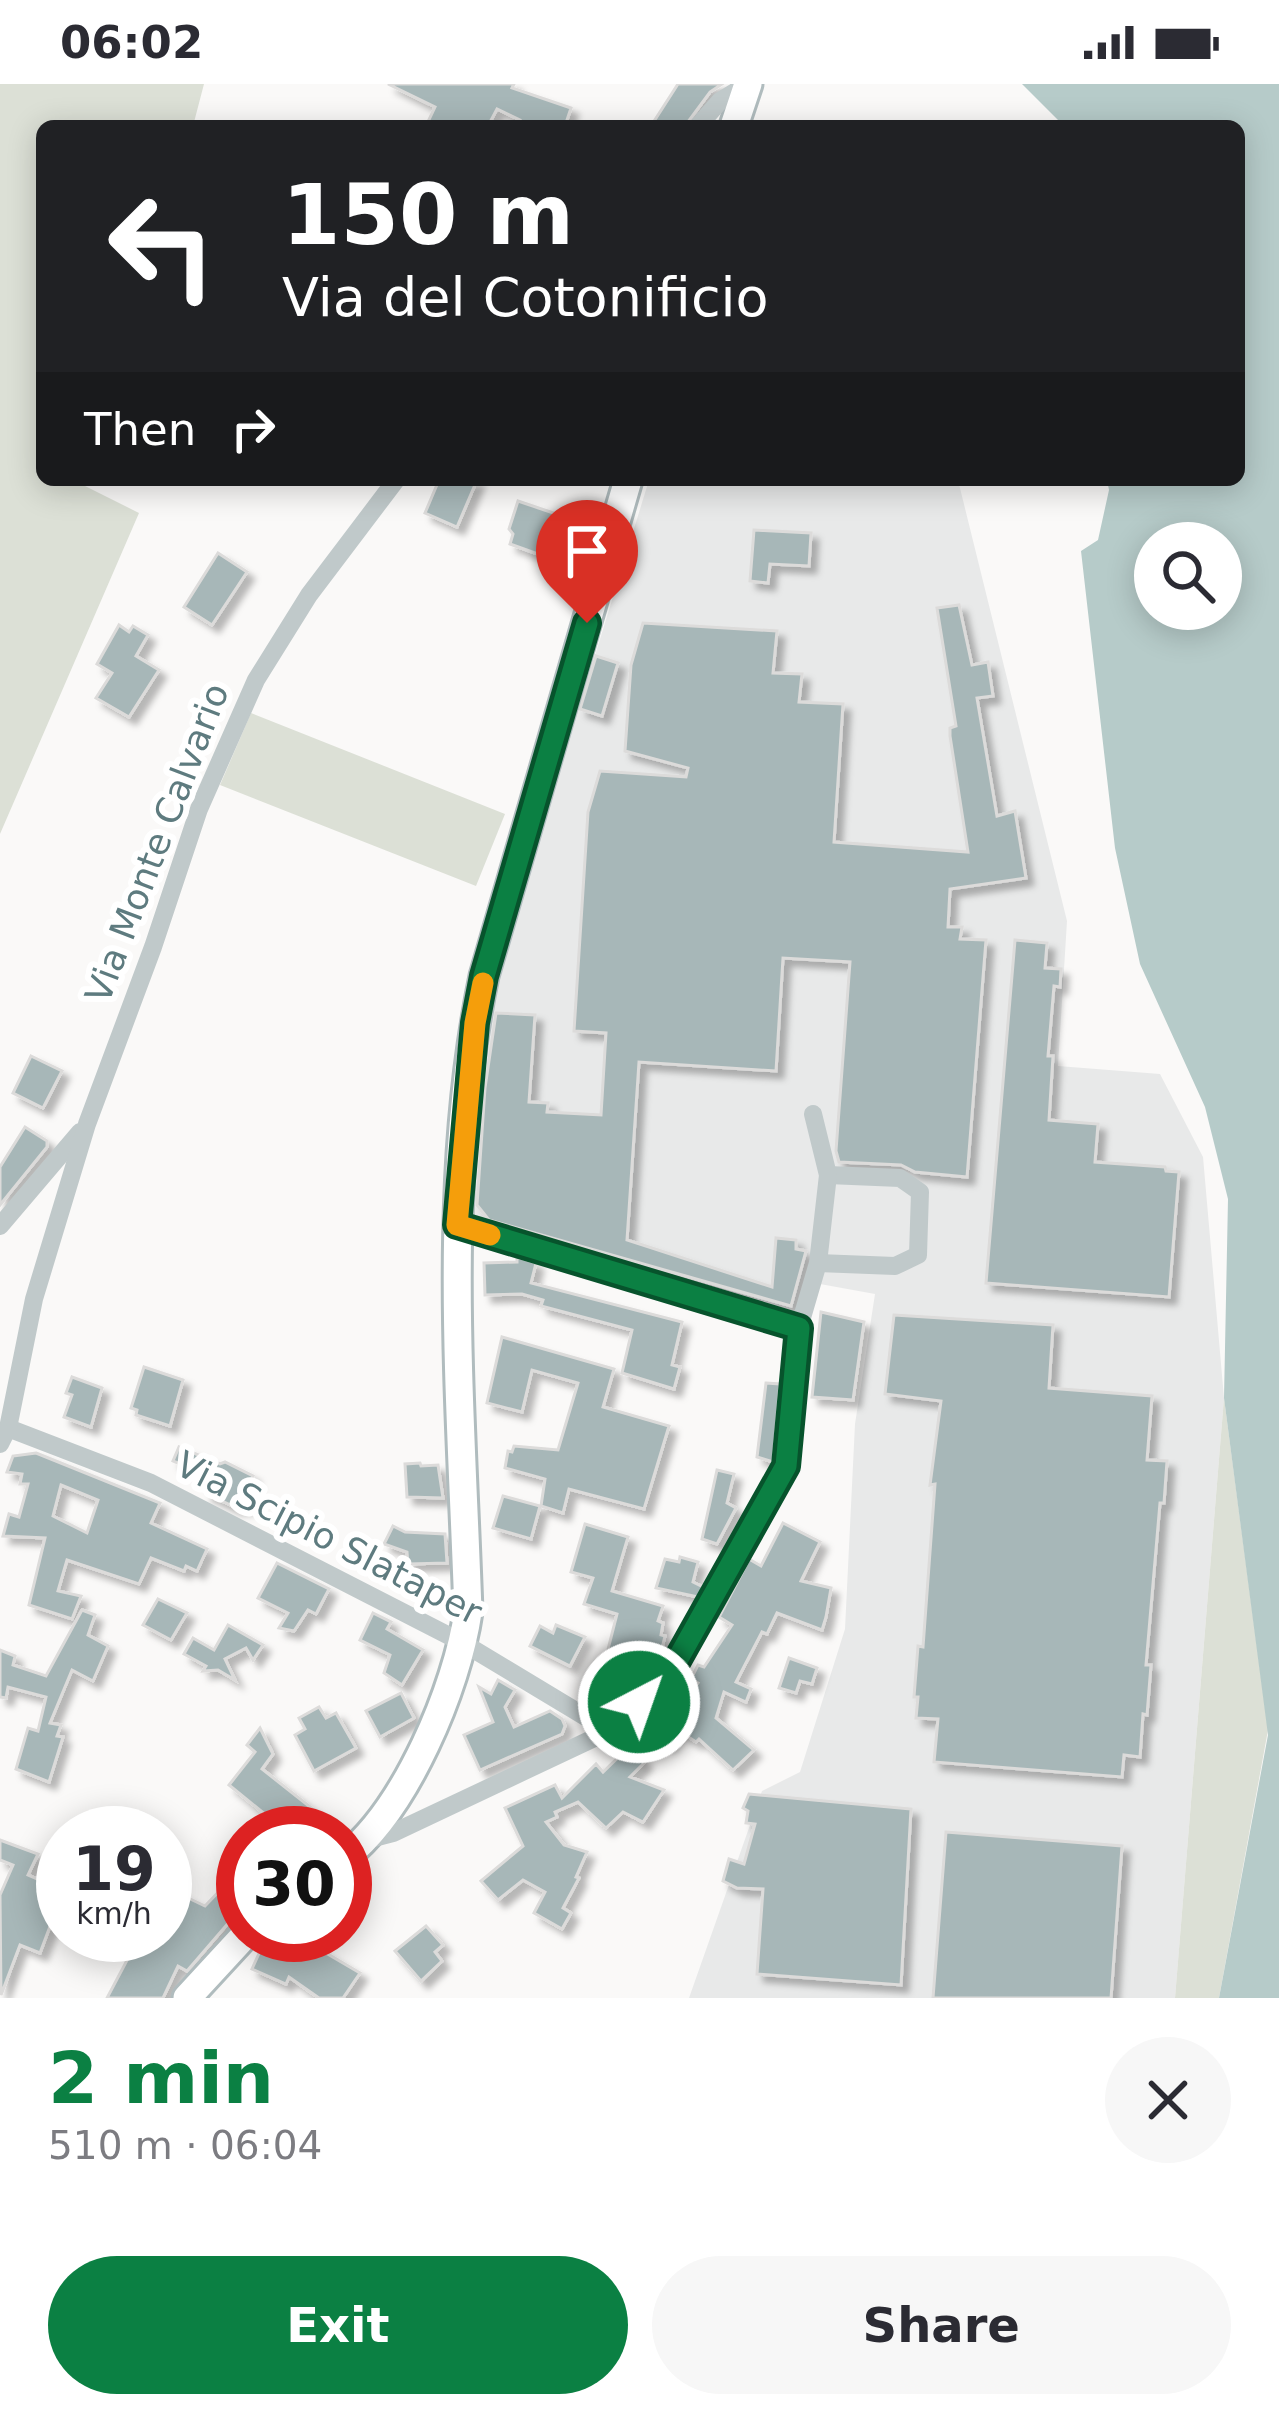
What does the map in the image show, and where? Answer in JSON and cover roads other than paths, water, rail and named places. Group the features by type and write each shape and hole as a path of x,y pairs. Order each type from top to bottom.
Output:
{"main road":[{"path":"736,120 748,84"},
{"path":"372,1827 411,1775 464,1642 468,1612 457,1225 475,1023 484,976 626,486"},
{"path":"187,1998 220,1962"}],"street":[{"path":"703,120 720,101 748,84"},
{"name":"Via Monte Calvario","path":"4,1436 34,1299 86,1124 199,809 256,680 309,595 391,486"},
{"path":"372,1842 609,1731 670,1673 786,1466 799,1328 818,1263 828,1175 813,1114"},
{"name":"Via Monte Calvario","path":"0,1226 86,1124"},
{"path":"818,1263 896,1266 918,1255 920,1192 899,1178 828,1175"},
{"path":"457,1225 799,1328"},
{"name":"Via Scipio Slataper","path":"4,1436 151,1483 464,1642 609,1731"}]}
